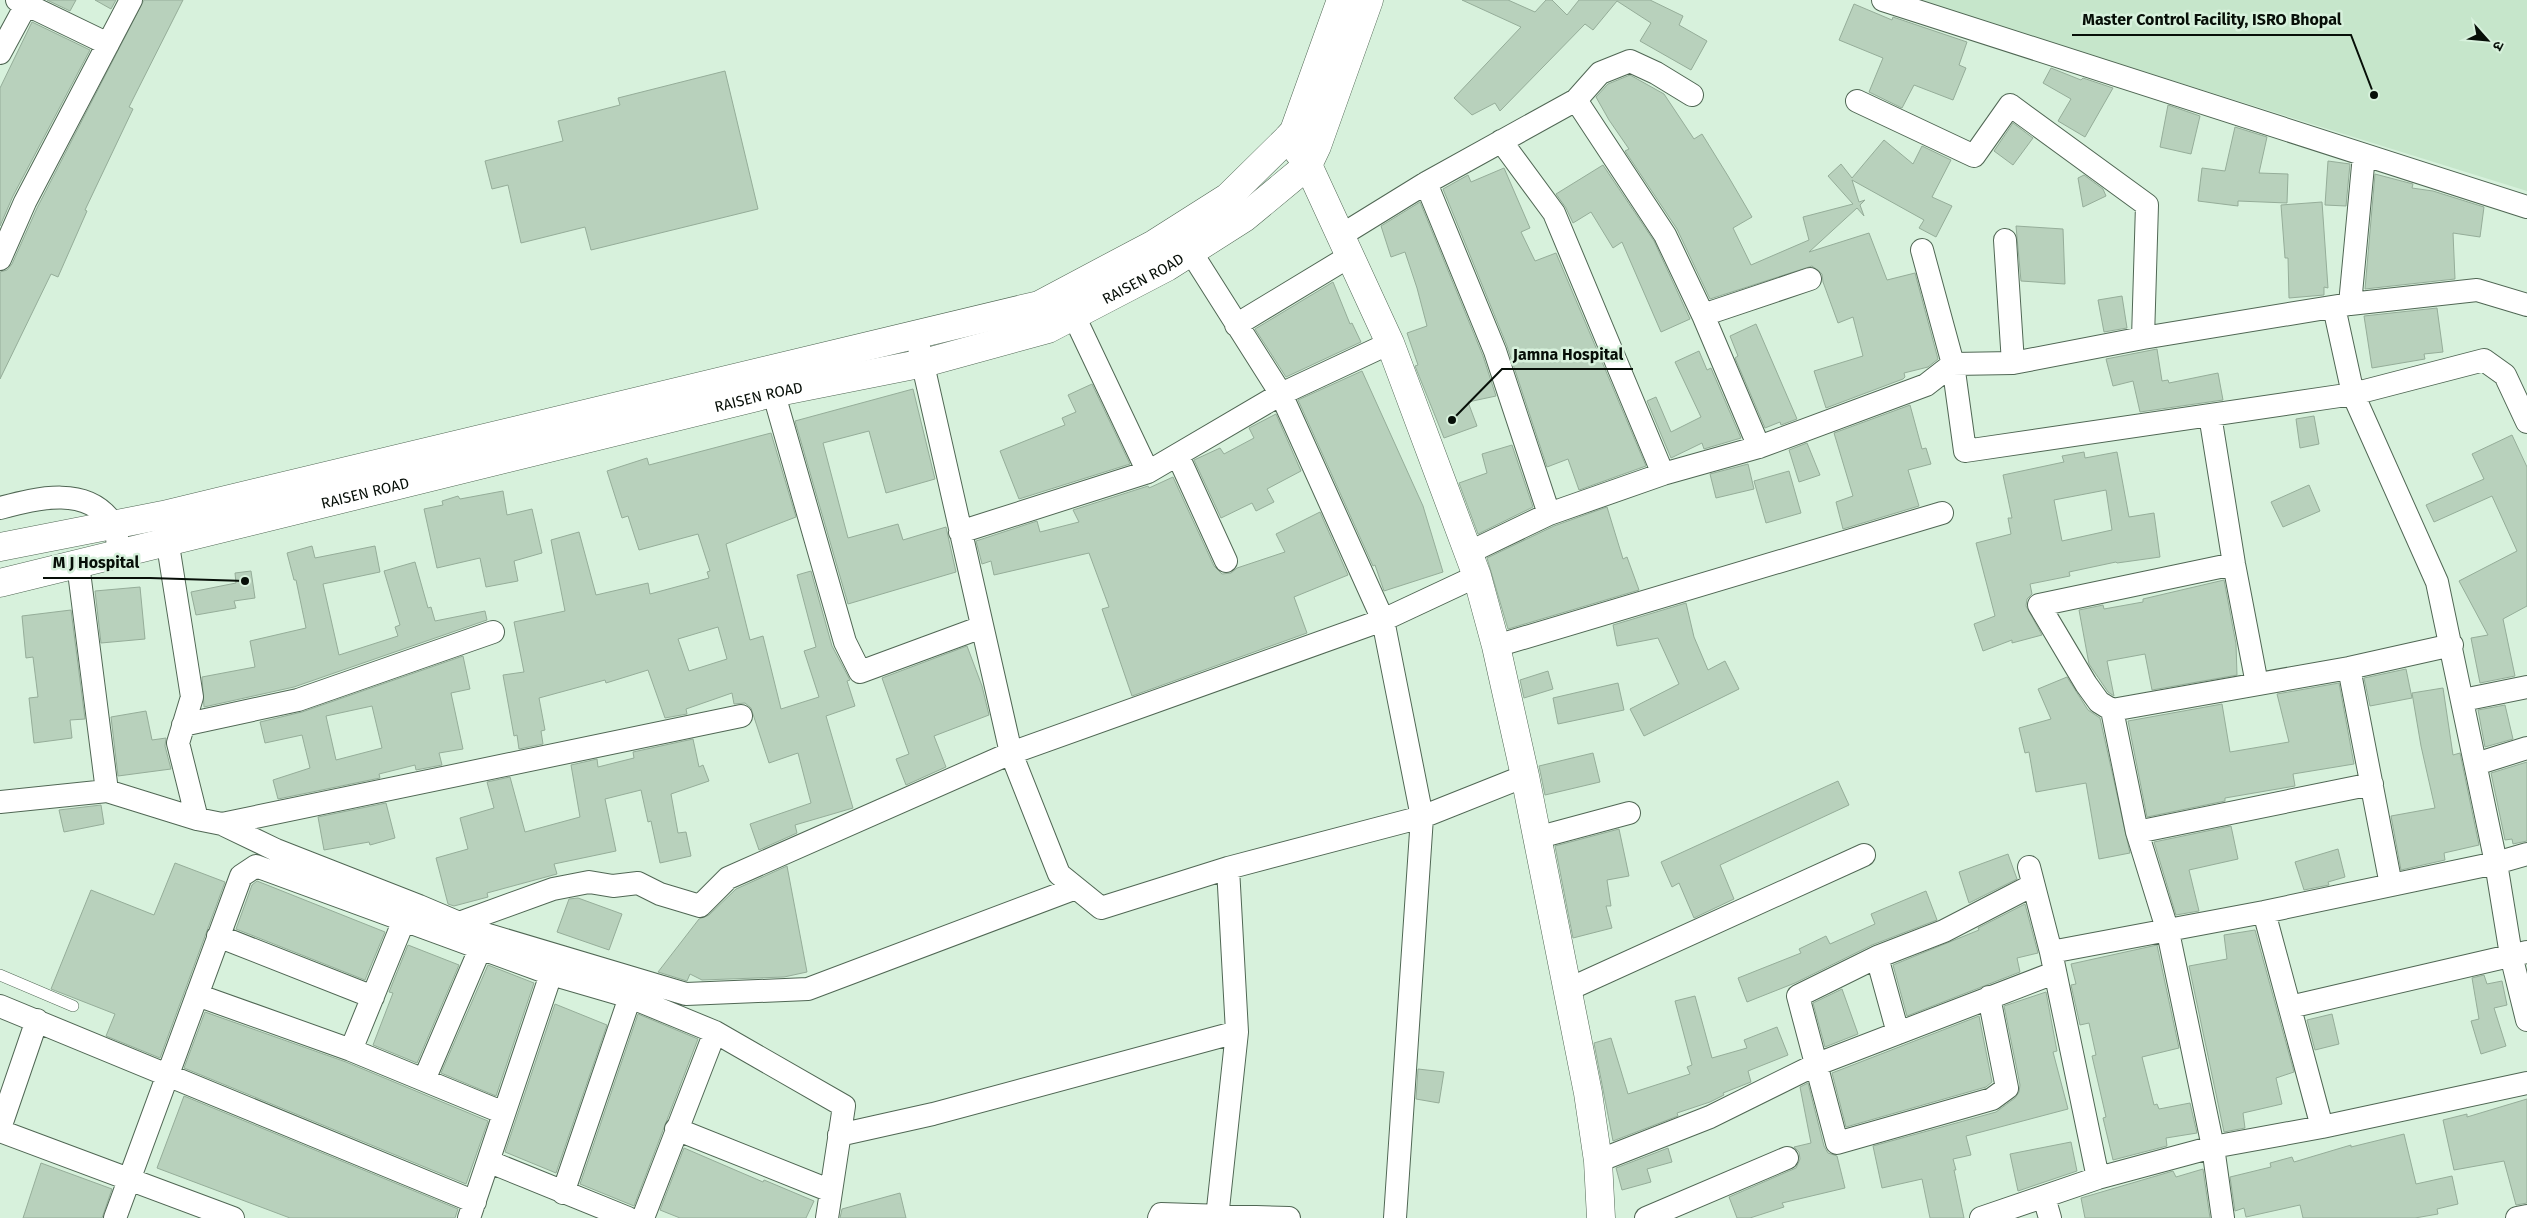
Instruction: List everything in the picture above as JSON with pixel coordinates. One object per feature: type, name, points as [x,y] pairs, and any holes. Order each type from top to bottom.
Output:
[{"type":"main road","name":"RAISEN ROAD","points":[[0,583],[168,542],[770,381],[916,334],[1039,304],[1154,244],[1228,197],[1288,138],[1294,131],[1342,0]]},
{"type":"main road","name":"RAISEN ROAD","points":[[0,547],[163,515],[770,381],[924,363],[1048,329],[1167,267],[1191,252],[1244,218],[1308,165],[1320,137],[1369,0]]},
{"type":"main road","points":[[1288,138],[1308,165],[1390,343],[1473,565],[1496,646],[1525,776],[1588,1093],[1598,1161],[1601,1218]]},
{"type":"street","points":[[0,259],[25,202],[131,0]]},
{"type":"street","points":[[1883,0],[2527,208]]},
{"type":"street","points":[[0,53],[22,2],[108,44]]},
{"type":"street","points":[[1236,324],[1345,246],[1426,184],[1576,100],[1600,74],[1630,61],[1656,72],[1692,95]]},
{"type":"street","points":[[1576,100],[1665,234],[1703,315],[1759,447]]},
{"type":"street","points":[[1857,101],[1974,156],[2010,105],[2147,205],[2143,338]]},
{"type":"street","points":[[1501,141],[1554,213],[1663,474]]},
{"type":"street","points":[[2364,155],[2342,306],[2352,394],[2437,582],[2452,645],[2496,863],[2519,954],[2527,1020]]},
{"type":"street","points":[[1426,184],[1495,351],[1549,514]]},
{"type":"street","points":[[2005,240],[2012,363]]},
{"type":"street","points":[[1922,250],[1953,364],[1964,451],[2352,394],[2484,360],[2504,375],[2527,422]]},
{"type":"street","points":[[1191,252],[1281,394],[1383,620],[1422,817],[1396,1218]]},
{"type":"street","points":[[1703,315],[1810,279]]},
{"type":"street","points":[[459,923],[553,889],[589,882],[613,886],[638,883],[660,894],[700,906],[728,878],[1011,753],[1383,620],[1473,565],[1549,514],[1663,474],[1759,447],[1926,386],[1953,364],[2012,363],[2143,338],[2342,306],[2477,290],[2527,305]]},
{"type":"street","points":[[1074,316],[1148,472]]},
{"type":"street","points":[[916,334],[1011,753],[1059,874],[1101,908],[1228,868],[1422,817],[1525,776]]},
{"type":"street","points":[[960,532],[1148,472],[1281,394],[1390,343]]},
{"type":"street","points":[[770,381],[845,642],[860,672],[982,628]]},
{"type":"street","points":[[2210,414],[2234,564],[2257,684]]},
{"type":"street","points":[[1178,456],[1226,561]]},
{"type":"street","points":[[0,508],[28,500],[71,496],[98,508],[114,525],[119,554]]},
{"type":"street","points":[[1496,646],[1942,513]]},
{"type":"street","points":[[163,515],[192,697],[178,743],[197,820]]},
{"type":"street","points":[[78,564],[107,790]]},
{"type":"street","points":[[2234,564],[2039,606],[2086,684],[2099,702],[2112,710],[2349,668],[2452,645]]},
{"type":"street","points":[[183,725],[298,700],[493,632]]},
{"type":"street","points":[[2349,668],[2391,885]]},
{"type":"street","points":[[2463,700],[2527,687]]},
{"type":"street","points":[[2112,710],[2137,832],[2168,932],[2213,1147],[2223,1218]]},
{"type":"street","points":[[222,824],[741,716]]},
{"type":"street","points":[[2476,764],[2527,748]]},
{"type":"street","points":[[2137,832],[2372,784]]},
{"type":"street","points":[[0,802],[107,790],[197,820],[222,824],[276,850],[485,934],[686,994],[808,989],[1076,888]]},
{"type":"street","points":[[1536,838],[1629,814]]},
{"type":"street","points":[[1598,1161],[1710,1117],[1815,1066],[1989,997],[2052,962],[2168,932],[2496,863],[2527,854]]},
{"type":"street","points":[[1567,990],[1864,855]]},
{"type":"street","points":[[115,1218],[169,1076],[241,876],[256,866],[551,974],[630,996],[714,1032],[844,1106],[827,1218]]},
{"type":"street","points":[[1217,1217],[1237,1032],[1228,868]]},
{"type":"street","points":[[1989,997],[2007,1088],[1992,1099],[1836,1143],[1798,996],[1877,957],[1944,931],[2031,876],[2052,962],[2098,1178]]},
{"type":"street","points":[[2264,912],[2322,1127]]},
{"type":"street","points":[[351,1050],[404,920]]},
{"type":"street","points":[[218,936],[373,997]]},
{"type":"street","points":[[424,1080],[480,949]]},
{"type":"street","points":[[2290,1007],[2519,954]]},
{"type":"street","points":[[1877,957],[1898,1033]]},
{"type":"street","points":[[0,1006],[38,1020],[169,1076],[472,1210],[490,1162],[504,1113],[551,974]]},
{"type":"street","points":[[197,995],[351,1050],[504,1113]]},
{"type":"street","points":[[563,1193],[630,996]]},
{"type":"street","points":[[38,1020],[0,1130],[233,1218]]},
{"type":"street","points":[[644,1218],[714,1032]]},
{"type":"street","points":[[839,1135],[933,1114],[1237,1032]]},
{"type":"street","points":[[1981,1218],[2047,1208],[2098,1178],[2213,1147],[2322,1127],[2527,1082]]},
{"type":"street","points":[[676,1129],[831,1191]]},
{"type":"street","points":[[1646,1218],[1787,1158]]},
{"type":"street","points":[[490,1162],[628,1218]]},
{"type":"street","points":[[1159,1218],[1161,1214],[1289,1218]]},
{"type":"street","points":[[2517,1218],[2527,1216]]},
{"type":"lane","points":[[0,975],[73,1006]]},
{"type":"shaded area","points":[[1914,0],[2527,0],[2527,191]]},
{"type":"building","points":[[47,0],[76,0],[70,11]]},
{"type":"building","points":[[95,0],[116,0],[111,9]]},
{"type":"building","points":[[144,0],[183,0],[129,107],[133,109],[85,210],[87,211],[58,277],[51,274],[0,379],[0,272],[7,270],[12,264],[37,208]]},
{"type":"building","points":[[1462,0],[1508,0],[1535,12],[1546,0],[1552,0],[1567,15],[1579,0],[1650,0],[1683,16],[1679,25],[1707,41],[1691,70],[1640,41],[1651,23],[1617,1],[1593,30],[1585,24],[1500,111],[1495,103],[1472,115],[1454,98],[1521,27]]},
{"type":"building","points":[[1854,4],[1892,20],[1893,17],[1967,42],[1959,65],[1966,68],[1953,100],[1914,85],[1902,108],[1869,92],[1883,58],[1839,40]]},
{"type":"building","points":[[32,22],[90,50],[13,196],[0,226],[0,88]]},
{"type":"building","points":[[2051,68],[2081,80],[2083,78],[2113,88],[2085,137],[2058,121],[2071,99],[2043,83]]},
{"type":"building","points":[[725,71],[758,209],[591,250],[585,227],[521,243],[508,185],[492,189],[485,161],[563,141],[558,121],[620,105],[618,98]]},
{"type":"building","points":[[1630,75],[1664,94],[1694,139],[1702,134],[1752,217],[1733,228],[1751,265],[1809,240],[1803,217],[1853,204],[1828,176],[1841,164],[1852,178],[1884,140],[1913,164],[1922,146],[1951,160],[1932,197],[1952,206],[1936,237],[1919,228],[1924,220],[1852,180],[1859,202],[1865,200],[1860,205],[1864,216],[1857,208],[1809,252],[1869,233],[1887,280],[1915,273],[1938,359],[1928,367],[1904,373],[1905,377],[1903,379],[1826,408],[1814,371],[1863,356],[1853,317],[1838,323],[1823,282],[1822,274],[1812,266],[1710,299],[1677,229],[1625,151],[1629,149],[1596,97],[1608,84]]},
{"type":"building","points":[[2168,105],[2200,116],[2191,154],[2160,147]]},
{"type":"building","points":[[2013,123],[2033,138],[2013,165],[1994,151]]},
{"type":"building","points":[[2235,127],[2267,137],[2259,173],[2288,174],[2287,203],[2238,201],[2238,206],[2198,201],[2202,168],[2225,171]]},
{"type":"building","points":[[2328,161],[2350,164],[2346,206],[2325,205]]},
{"type":"building","points":[[1603,165],[1654,241],[1690,319],[1661,332],[1622,242],[1613,248],[1591,212],[1573,223],[1566,208],[1556,194]]},
{"type":"building","points":[[1504,168],[1530,228],[1521,232],[1535,261],[1556,253],[1646,466],[1579,490],[1568,459],[1547,467],[1507,346],[1443,189],[1468,175],[1471,182]]},
{"type":"building","points":[[2375,174],[2413,184],[2412,188],[2433,191],[2484,207],[2480,237],[2453,233],[2455,279],[2365,289]]},
{"type":"building","points":[[2084,175],[2103,189],[2106,196],[2083,207],[2078,178]]},
{"type":"building","points":[[1420,202],[1483,356],[1496,396],[1468,402],[1477,426],[1444,438],[1415,366],[1418,365],[1407,333],[1427,326],[1417,288],[1405,252],[1391,257],[1381,226]]},
{"type":"building","points":[[2322,202],[2328,288],[2324,287],[2324,295],[2289,298],[2288,258],[2285,258],[2281,205]]},
{"type":"building","points":[[2016,226],[2063,229],[2065,284],[2021,281]]},
{"type":"building","points":[[1333,282],[1350,324],[1352,323],[1361,342],[1286,377],[1255,329]]},
{"type":"building","points":[[2122,296],[2127,328],[2104,332],[2098,300]]},
{"type":"building","points":[[2437,308],[2443,352],[2424,354],[2425,359],[2372,368],[2364,316]]},
{"type":"building","points":[[1756,324],[1797,419],[1781,425],[1780,422],[1765,428],[1735,358],[1738,356],[1730,336]]},
{"type":"building","points":[[2157,349],[2162,381],[2168,380],[2169,383],[2218,373],[2223,400],[2140,412],[2133,381],[2113,386],[2106,359]]},
{"type":"building","points":[[1699,351],[1707,370],[1711,368],[1741,438],[1704,449],[1702,443],[1671,458],[1647,401],[1656,397],[1671,432],[1701,417],[1675,362]]},
{"type":"building","points":[[1362,371],[1423,506],[1443,572],[1384,591],[1375,565],[1373,566],[1298,400]]},
{"type":"building","points":[[1092,384],[1130,464],[1019,499],[1000,451],[1065,425],[1062,418],[1076,412],[1068,395]]},
{"type":"building","points":[[913,389],[935,479],[886,493],[869,431],[823,443],[848,538],[898,524],[903,540],[946,527],[956,572],[848,604],[795,421]]},
{"type":"building","points":[[1910,405],[1922,449],[1926,448],[1931,464],[1908,470],[1919,506],[1843,529],[1836,502],[1853,496],[1834,433]]},
{"type":"building","points":[[1276,414],[1301,471],[1267,489],[1274,502],[1256,511],[1252,503],[1221,518],[1194,460],[1220,448],[1224,454],[1254,438],[1249,428]]},
{"type":"building","points":[[2314,416],[2319,444],[2300,448],[2296,419]]},
{"type":"building","points":[[771,433],[796,517],[726,544],[750,640],[763,636],[781,709],[819,697],[804,651],[816,647],[797,575],[811,571],[832,646],[850,680],[847,681],[855,706],[826,716],[853,808],[795,825],[797,833],[759,850],[750,824],[811,803],[798,753],[769,763],[751,708],[745,703],[734,704],[732,693],[686,709],[687,714],[665,718],[648,670],[606,683],[605,680],[539,698],[545,730],[541,731],[543,744],[519,749],[517,735],[514,736],[503,675],[524,672],[514,622],[565,611],[551,540],[579,532],[596,595],[648,583],[650,594],[709,578],[707,572],[710,571],[698,534],[639,550],[628,516],[622,518],[607,471],[647,458],[649,465]],"holes":[[[718,627],[727,659],[689,671],[678,639]]]},
{"type":"building","points":[[2512,435],[2527,467],[2527,606],[2503,619],[2515,676],[2480,683],[2471,638],[2488,635],[2459,581],[2517,551],[2492,496],[2434,522],[2426,505],[2484,479],[2472,454]]},
{"type":"building","points":[[1807,443],[1820,475],[1799,482],[1789,450]]},
{"type":"building","points":[[1512,445],[1533,507],[1478,534],[1459,483],[1487,473],[1482,454]]},
{"type":"building","points":[[2084,452],[2085,458],[2117,452],[2129,517],[2154,513],[2160,557],[2116,562],[2069,572],[2070,576],[2030,584],[2032,594],[2027,599],[2026,606],[2042,635],[2012,643],[2012,640],[1983,651],[1974,624],[1995,616],[1976,543],[2011,534],[2008,518],[2012,518],[2003,475],[2064,462],[2062,456]],"holes":[[[2106,490],[2112,530],[2062,541],[2054,500]]]},
{"type":"building","points":[[1748,464],[1754,489],[1716,498],[1710,474]]},
{"type":"building","points":[[1789,471],[1801,513],[1766,523],[1754,481]]},
{"type":"building","points":[[1173,477],[1214,566],[1222,574],[1231,573],[1237,568],[1285,552],[1276,534],[1320,512],[1348,575],[1294,597],[1307,633],[1132,696],[1102,609],[1109,607],[1089,553],[994,575],[991,561],[982,564],[976,541],[1037,521],[1040,532],[1079,522],[1073,510],[1148,486],[1149,488]]},
{"type":"building","points":[[2309,485],[2320,511],[2283,527],[2271,502]]},
{"type":"building","points":[[503,491],[507,515],[532,509],[542,553],[514,561],[518,581],[486,587],[480,558],[437,568],[424,509],[443,505],[442,501],[458,496],[460,499]]},
{"type":"building","points":[[1607,507],[1623,559],[1627,557],[1639,590],[1508,629],[1487,558],[1554,526]]},
{"type":"building","points":[[312,546],[315,558],[375,546],[380,572],[323,584],[339,655],[398,636],[395,627],[400,625],[384,571],[415,562],[428,608],[431,607],[435,621],[485,611],[487,620],[294,687],[204,707],[202,677],[255,667],[250,641],[306,628],[296,580],[294,580],[287,553]]},
{"type":"building","points":[[251,571],[255,598],[234,601],[236,608],[196,615],[191,592],[236,583],[235,573]]},
{"type":"building","points":[[2224,580],[2236,644],[2237,675],[2152,690],[2145,654],[2107,661],[2114,696],[2108,692],[2089,664],[2079,610],[2103,605],[2104,609],[2143,602],[2143,599]]},
{"type":"building","points":[[140,587],[145,639],[101,643],[95,591]]},
{"type":"building","points":[[1686,603],[1694,637],[1708,670],[1725,661],[1739,689],[1644,736],[1630,709],[1679,684],[1658,638],[1617,646],[1613,625]]},
{"type":"building","points":[[71,610],[85,719],[70,720],[72,738],[34,743],[29,698],[38,697],[33,657],[26,658],[22,616]]},
{"type":"building","points":[[967,646],[982,686],[989,715],[934,736],[946,767],[906,785],[896,759],[909,754],[882,678]]},
{"type":"building","points":[[463,656],[470,689],[451,693],[463,749],[439,753],[442,765],[416,770],[415,765],[379,774],[380,778],[278,799],[273,780],[310,768],[302,735],[265,743],[260,722],[302,712]],"holes":[[[372,706],[382,748],[336,760],[326,716]]]},
{"type":"building","points":[[2406,669],[2412,698],[2370,706],[2364,678]]},
{"type":"building","points":[[1548,671],[1553,689],[1524,698],[1520,680]]},
{"type":"building","points":[[2067,677],[2088,710],[2100,718],[2130,853],[2099,859],[2086,783],[2036,792],[2029,752],[2025,753],[2019,728],[2051,719],[2038,689]]},
{"type":"building","points":[[1618,683],[1624,710],[1558,724],[1553,698]]},
{"type":"building","points":[[2339,683],[2354,764],[2293,774],[2295,786],[2225,798],[2225,801],[2147,817],[2128,721],[2222,704],[2230,752],[2289,742],[2277,694]]},
{"type":"building","points":[[2443,688],[2453,755],[2460,753],[2479,845],[2444,853],[2445,860],[2401,870],[2391,816],[2435,808],[2421,746],[2412,693]]},
{"type":"building","points":[[2505,705],[2513,739],[2485,747],[2478,710]]},
{"type":"building","points":[[146,711],[152,740],[166,738],[165,746],[171,769],[118,776],[111,717]]},
{"type":"building","points":[[693,739],[699,767],[703,765],[709,781],[671,794],[678,833],[686,832],[691,856],[660,863],[651,821],[648,822],[641,790],[605,799],[616,851],[554,864],[557,874],[487,893],[488,897],[454,906],[448,904],[436,858],[468,849],[460,818],[494,808],[487,782],[510,777],[525,832],[580,817],[571,765],[597,759],[598,767],[634,758],[633,752]]},
{"type":"building","points":[[1593,753],[1600,782],[1545,795],[1539,766]]},
{"type":"building","points":[[2527,762],[2527,841],[2513,844],[2512,839],[2505,840],[2491,773]]},
{"type":"building","points":[[1838,781],[1849,805],[1720,865],[1734,899],[1694,918],[1679,883],[1672,887],[1661,862]]},
{"type":"building","points":[[386,803],[395,838],[370,845],[369,842],[324,850],[318,817]]},
{"type":"building","points":[[101,805],[104,824],[64,832],[59,810]]},
{"type":"building","points":[[2231,826],[2238,859],[2189,870],[2199,911],[2176,915],[2154,842]]},
{"type":"building","points":[[1619,829],[1629,876],[1607,880],[1611,906],[1606,906],[1612,928],[1573,938],[1555,846]]},
{"type":"building","points":[[2338,849],[2345,877],[2328,882],[2329,885],[2304,890],[2295,862]]},
{"type":"building","points":[[2008,854],[2017,879],[1969,903],[1959,872]]},
{"type":"building","points":[[175,863],[225,882],[160,1058],[106,1036],[115,1014],[51,989],[91,890],[154,915]]},
{"type":"building","points":[[787,866],[807,972],[784,977],[702,980],[690,974],[687,981],[658,972],[699,919],[709,915],[736,889]]},
{"type":"building","points":[[257,881],[385,932],[365,980],[236,929],[252,885]]},
{"type":"building","points":[[1926,891],[1937,920],[1872,945],[1795,983],[1747,1002],[1738,978],[1801,953],[1799,949],[1826,936],[1830,944],[1875,924],[1871,914]]},
{"type":"building","points":[[578,898],[622,914],[609,950],[557,932],[569,899]]},
{"type":"building","points":[[2025,904],[2038,953],[2017,958],[2020,972],[1907,1016],[1893,965],[1979,930],[1978,928]]},
{"type":"building","points":[[2255,930],[2294,1072],[2276,1078],[2282,1104],[2243,1113],[2245,1128],[2224,1132],[2189,966],[2227,959],[2224,935]]},
{"type":"building","points":[[408,945],[459,965],[417,1063],[373,1045],[393,993],[389,992]]},
{"type":"building","points":[[2157,945],[2179,1048],[2142,1057],[2154,1105],[2157,1104],[2159,1109],[2190,1103],[2197,1133],[2166,1138],[2167,1146],[2113,1160],[2103,1118],[2106,1117],[2092,1056],[2096,1055],[2089,1023],[2080,1025],[2071,985],[2076,984],[2071,964]]},
{"type":"building","points":[[488,965],[534,983],[496,1096],[441,1073]]},
{"type":"building","points":[[2484,975],[2487,984],[2502,981],[2507,1005],[2494,1008],[2506,1046],[2481,1054],[2471,1021],[2479,1019],[2472,978]]},
{"type":"building","points":[[1842,989],[1858,1034],[1825,1047],[1813,1003]]},
{"type":"building","points":[[2046,992],[2057,1051],[2053,1052],[2068,1109],[1966,1136],[1971,1155],[1953,1159],[1964,1218],[1930,1218],[1922,1179],[1882,1188],[1873,1146],[1996,1112],[2015,1098],[2019,1092],[2020,1085],[2004,1006]]},
{"type":"building","points":[[1695,996],[1712,1058],[1747,1048],[1744,1040],[1777,1027],[1788,1055],[1748,1071],[1751,1082],[1723,1093],[1724,1095],[1710,1102],[1677,1113],[1678,1116],[1613,1141],[1594,1043],[1611,1038],[1628,1094],[1690,1074],[1687,1067],[1692,1065],[1675,1001]]},
{"type":"building","points":[[555,1004],[607,1025],[556,1173],[505,1152]]},
{"type":"building","points":[[205,1012],[346,1062],[488,1121],[466,1184],[184,1068]]},
{"type":"building","points":[[638,1014],[698,1039],[634,1206],[580,1184]]},
{"type":"building","points":[[2332,1014],[2339,1044],[2315,1050],[2307,1020]]},
{"type":"building","points":[[1979,1016],[1992,1082],[1986,1087],[1846,1127],[1832,1073]]},
{"type":"building","points":[[1418,1069],[1444,1072],[1439,1103],[1416,1099]]},
{"type":"building","points":[[1808,1083],[1824,1146],[1828,1153],[1837,1156],[1845,1188],[1782,1203],[1784,1207],[1750,1218],[1737,1218],[1729,1197],[1796,1168],[1800,1159],[1799,1152],[1794,1147],[1811,1143],[1800,1087]]},
{"type":"building","points":[[184,1096],[458,1209],[455,1218],[290,1218],[157,1168]]},
{"type":"building","points":[[2527,1099],[2527,1203],[2516,1205],[2504,1161],[2454,1170],[2443,1120],[2467,1114],[2467,1117]]},
{"type":"building","points":[[2404,1134],[2416,1184],[2452,1176],[2458,1204],[2437,1209],[2438,1214],[2415,1218],[2303,1218],[2300,1205],[2246,1217],[2244,1208],[2235,1211],[2230,1177],[2271,1167],[2270,1163],[2292,1157],[2294,1162],[2351,1145],[2351,1147]]},
{"type":"building","points":[[2071,1142],[2077,1171],[2018,1191],[2010,1154]]},
{"type":"building","points":[[684,1148],[763,1182],[764,1180],[814,1201],[806,1218],[680,1218],[660,1210]]},
{"type":"building","points":[[1668,1148],[1672,1162],[1647,1169],[1651,1182],[1622,1190],[1616,1168]]},
{"type":"building","points":[[41,1163],[112,1189],[102,1218],[23,1218]]},
{"type":"building","points":[[2203,1169],[2210,1218],[2085,1218],[2081,1198],[2173,1171],[2176,1177]]},
{"type":"building","points":[[900,1193],[906,1218],[840,1218],[842,1209]]},
{"type":"place","name":"Master Control Facility, ISRO Bhopal","points":[[2374,95]]},
{"type":"place","name":"Jamna Hospital","points":[[1452,420]]},
{"type":"place","name":"M J Hospital","points":[[245,581]]}]
